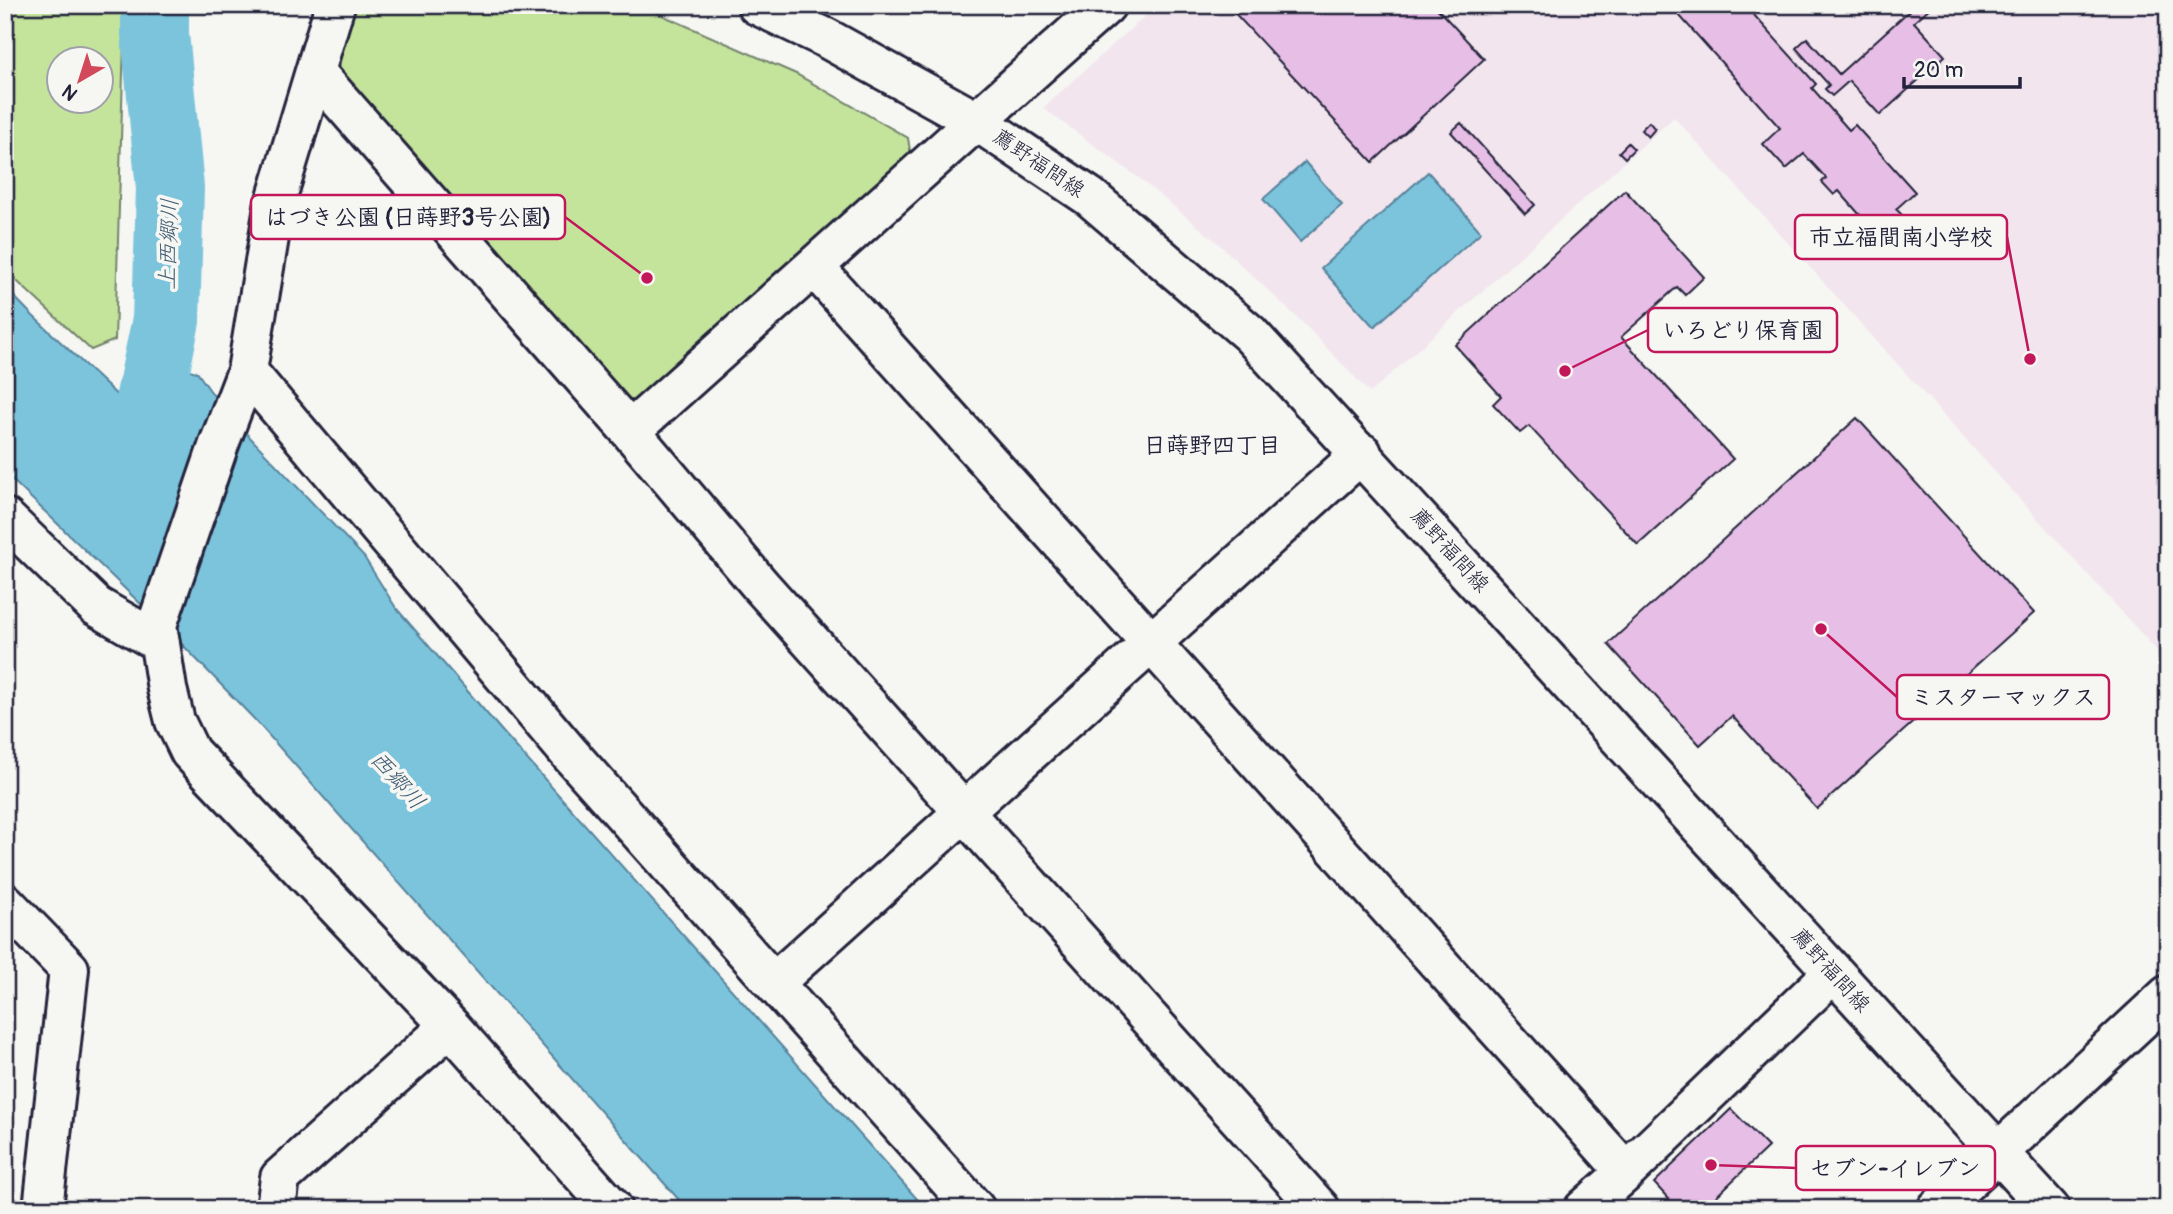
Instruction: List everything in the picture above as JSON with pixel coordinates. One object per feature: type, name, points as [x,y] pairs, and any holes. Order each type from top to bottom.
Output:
[{"type":"street","points":[[335,5],[274,208],[247,371],[219,444],[159,634],[175,721],[190,752],[450,1026],[613,1209]]},
{"type":"street","name":"薦野福間線","points":[[757,5],[826,38],[978,122],[1090,197],[1250,334],[1362,453],[1833,974],[2050,1209]]},
{"type":"street","points":[[630,431],[1106,5]]},
{"type":"street","points":[[316,73],[630,431],[761,586],[1320,1209]]},
{"type":"street","points":[[814,267],[1626,1172]]},
{"type":"street","points":[[247,371],[570,754],[975,1209]]},
{"type":"street","points":[[775,982],[1362,453]]},
{"type":"street","points":[[5,518],[96,606],[159,634]]},
{"type":"street","points":[[5,903],[69,969],[43,1209]]},
{"type":"street","points":[[1584,1209],[1833,974]]},
{"type":"street","points":[[1937,1209],[2168,995]]},
{"type":"street","points":[[276,1209],[280,1178],[450,1026]]},
{"type":"shaded area","points":[[1157,5],[2168,6],[2168,663],[1674,117],[1370,393],[1304,324],[1217,242],[1139,178],[1043,108]]},
{"type":"green space","points":[[5,5],[125,5],[115,340],[91,350],[5,270]]},
{"type":"green space","points":[[352,5],[639,5],[796,74],[908,138],[911,157],[641,400],[623,402],[340,71],[339,48]]},
{"type":"water","points":[[1305,162],[1342,205],[1300,242],[1263,199]]},
{"type":"water","points":[[1428,172],[1481,232],[1374,327],[1321,268]]},
{"type":"water","name":"西郷川","points":[[5,287],[121,399],[186,369],[197,372],[223,409],[364,557],[396,608],[501,730],[926,1209],[687,1209],[257,722],[177,639],[5,473]]},
{"type":"building","points":[[1233,5],[1434,5],[1484,59],[1373,162],[1230,8]]},
{"type":"building","points":[[1670,5],[1763,5],[1753,14],[1816,84],[1812,88],[1849,130],[1855,125],[1915,192],[1896,209],[1905,218],[1881,239],[1839,191],[1834,195],[1822,182],[1826,178],[1804,154],[1786,169],[1763,144],[1780,128]]},
{"type":"building","points":[[1905,5],[1933,5],[1914,22],[1945,56],[1880,115],[1849,81],[1832,96],[1825,89],[1829,85],[1796,48],[1807,38],[1839,74],[1910,10]]},
{"type":"building","points":[[1956,5],[1971,5],[1963,13]]},
{"type":"building","points":[[1649,122],[1655,129],[1648,137],[1641,130]]},
{"type":"building","points":[[1461,123],[1535,205],[1525,214],[1451,132]]},
{"type":"building","points":[[1628,143],[1634,149],[1625,158],[1619,152]]},
{"type":"building","points":[[1625,190],[1704,277],[1685,295],[1677,287],[1621,337],[1733,459],[1638,545],[1529,426],[1520,433],[1493,404],[1501,396],[1455,345]]},
{"type":"building","points":[[1857,418],[2034,613],[1817,809],[1732,716],[1700,745],[1608,644]]},
{"type":"building","points":[[1731,1109],[1768,1147],[1703,1209],[1678,1209],[1654,1183]]},
{"type":"waterway","name":"上西郷川","points":[[133,478],[166,320],[170,188],[155,34],[155,5]]},
{"type":"place","name":"はづき公園 (日蒔野3号公園)","points":[[647,278]]},
{"type":"place","name":"市立福間南小学校","points":[[2030,359]]},
{"type":"place","name":"いろどり保育園","points":[[1565,371]]},
{"type":"place","name":"ミスターマックス","points":[[1821,629]]},
{"type":"place","name":"セブン-イレブン","points":[[1711,1165]]},
{"type":"district","name":"日蒔野四丁目","points":[[1212,445]]}]
